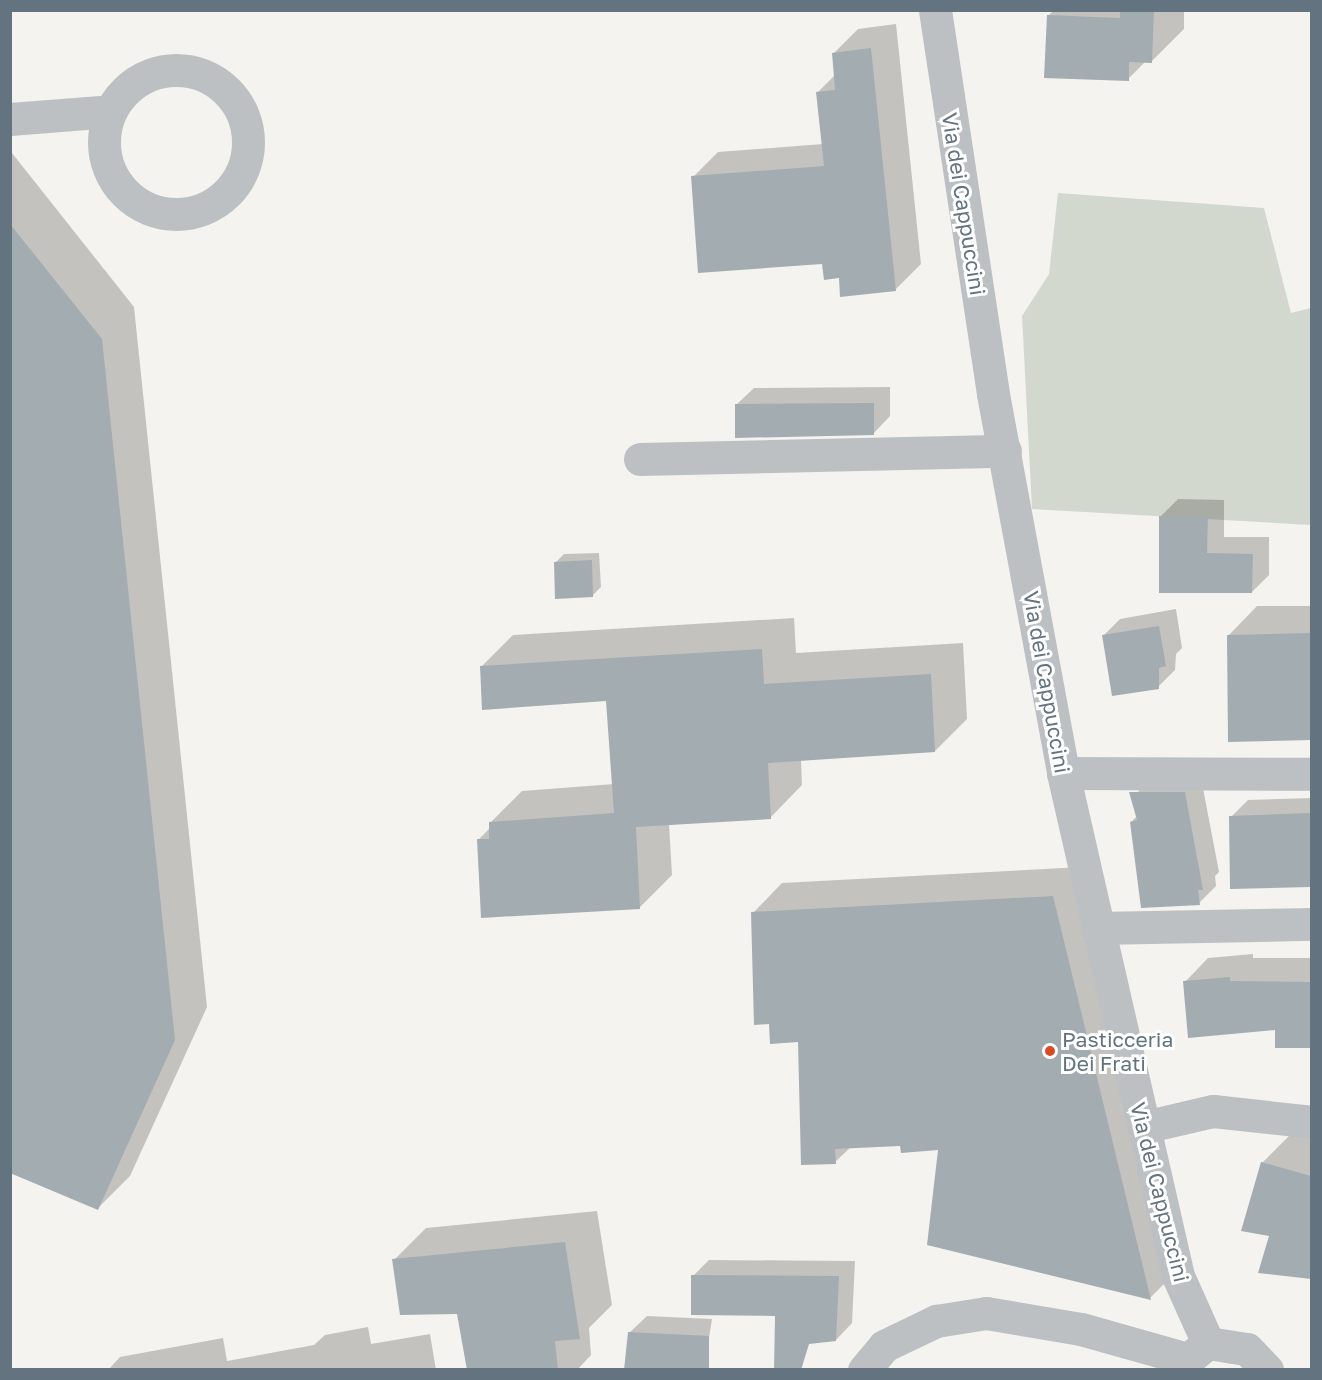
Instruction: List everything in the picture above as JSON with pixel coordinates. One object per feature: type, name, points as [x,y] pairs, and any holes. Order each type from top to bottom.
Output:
[{"type":"street","name":"Via dei Cappuccini","points":[[935,10],[993,394],[1063,773],[1195,1357]]},
{"type":"street","points":[[186,70],[208,77],[227,90],[241,108],[248,130],[248,152],[242,174],[228,193],[210,206],[188,214],[166,214],[144,208],[126,194],[112,177],[105,155],[104,132],[111,111],[124,92],[142,78],[164,71],[186,70]]},
{"type":"street","points":[[10,119],[111,111]]},
{"type":"street","points":[[640,459],[1005,452]]},
{"type":"street","points":[[1063,773],[1311,774]]},
{"type":"street","points":[[1097,928],[1311,924]]},
{"type":"street","points":[[1144,1127],[1213,1111],[1311,1122]]},
{"type":"street","points":[[864,1370],[884,1346],[936,1321],[986,1313],[1081,1329],[1195,1357],[1247,1349],[1267,1370]]},
{"type":"shaded area","points":[[1058,193],[1264,208],[1291,313],[1311,308],[1311,525],[1032,509],[1022,316],[1049,274]]},
{"type":"building","points":[[1120,10],[1154,10],[1152,63],[1129,62],[1129,81],[1044,78],[1047,15],[1120,18]]},
{"type":"building","points":[[871,48],[896,291],[840,297],[839,278],[824,280],[822,264],[698,273],[691,176],[824,166],[816,92],[835,90],[832,53]]},
{"type":"building","points":[[10,224],[102,339],[175,1040],[98,1210],[10,1173]]},
{"type":"building","points":[[874,403],[874,435],[735,438],[735,404]]},
{"type":"building","points":[[1159,516],[1208,516],[1207,553],[1253,554],[1252,593],[1159,593]]},
{"type":"building","points":[[592,560],[593,597],[555,599],[554,562]]},
{"type":"building","points":[[1159,626],[1166,666],[1159,668],[1159,689],[1112,696],[1102,635]]},
{"type":"building","points":[[1311,633],[1311,740],[1228,742],[1227,635]]},
{"type":"building","points":[[762,649],[764,684],[931,674],[935,752],[768,763],[771,819],[636,827],[640,909],[481,918],[477,839],[489,839],[489,822],[614,813],[606,701],[482,710],[480,666]]},
{"type":"building","points":[[1129,792],[1185,792],[1203,890],[1198,890],[1200,905],[1141,908],[1130,822],[1137,820]]},
{"type":"building","points":[[1311,813],[1311,887],[1230,889],[1229,816]]},
{"type":"building","points":[[1053,896],[1151,1300],[927,1245],[938,1150],[901,1153],[900,1146],[835,1149],[836,1164],[801,1165],[798,1042],[770,1044],[769,1024],[754,1025],[751,912]]},
{"type":"building","points":[[1230,977],[1230,981],[1311,982],[1311,1048],[1275,1048],[1275,1030],[1188,1038],[1183,981]]},
{"type":"building","points":[[1261,1162],[1311,1176],[1311,1279],[1258,1273],[1269,1236],[1241,1231]]},
{"type":"building","points":[[565,1242],[580,1339],[555,1341],[558,1370],[467,1370],[457,1314],[400,1315],[392,1259]]},
{"type":"building","points":[[691,1275],[839,1276],[836,1341],[809,1344],[801,1370],[774,1370],[775,1316],[691,1315]]},
{"type":"building","points":[[628,1332],[709,1336],[709,1370],[624,1370]]},
{"type":"place","name":"Pasticceria Dei Frati","points":[[1050,1051]]}]
